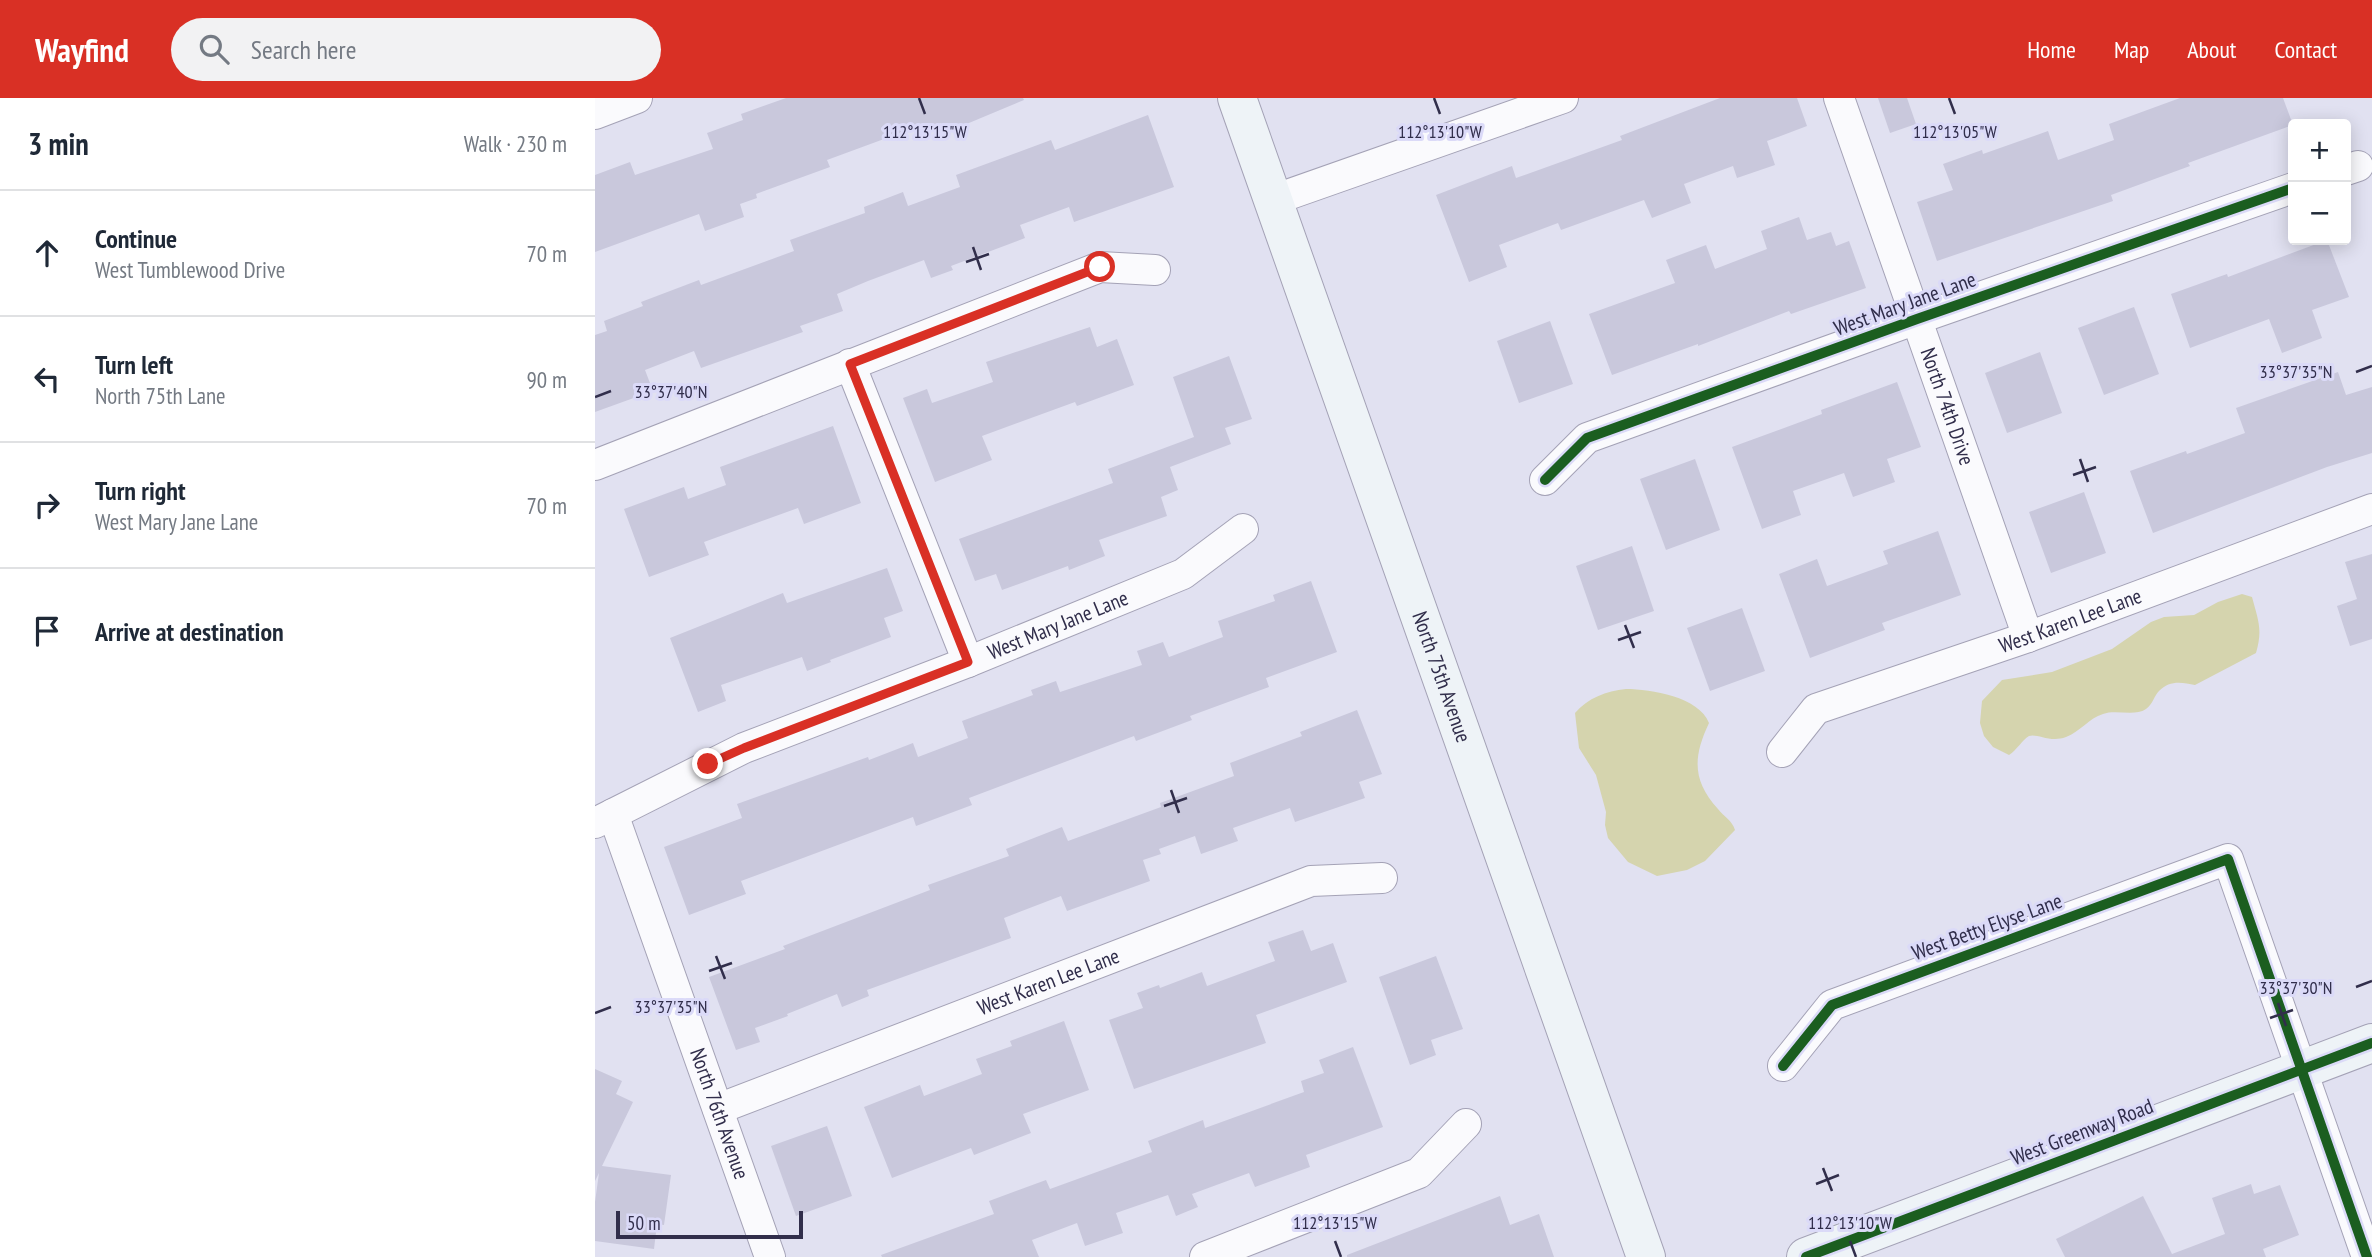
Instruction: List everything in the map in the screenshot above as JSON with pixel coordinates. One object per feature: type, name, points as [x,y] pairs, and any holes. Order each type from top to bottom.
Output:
[{"type":"main road","name":"North 75th Avenue","points":[[1237,98],[1646,1257]]},
{"type":"main road","name":"West Greenway Road","points":[[1806,1257],[2372,1043]]},
{"type":"street","points":[[595,114],[637,98]]},
{"type":"street","points":[[1273,200],[1563,98]]},
{"type":"street","name":"North 74th Drive","points":[[1839,98],[2028,637]]},
{"type":"street","name":"West Mary Jane Lane","points":[[1545,480],[1587,438],[2288,190]]},
{"type":"street","points":[[595,465],[1100,267],[1155,270]]},
{"type":"street","points":[[850,364],[968,662]]},
{"type":"street","name":"West Karen Lee Lane","points":[[1782,752],[1816,709],[2028,637],[2372,509]]},
{"type":"street","name":"West Mary Jane Lane","points":[[604,818],[744,748],[968,662],[1183,574],[1243,528]]},
{"type":"street","name":"North 76th Avenue","points":[[604,818],[718,1109],[770,1257]]},
{"type":"street","name":"West Betty Elyse Lane","points":[[1783,1066],[1832,1005],[2228,859],[2300,1070]]},
{"type":"street","name":"West Karen Lee Lane","points":[[718,1109],[1311,881],[1382,878]]},
{"type":"street","points":[[2300,1070],[2367,1257]]},
{"type":"street","points":[[1205,1257],[1419,1174],[1466,1124]]},
{"type":"green space","points":[[2242,594],[2252,597],[2258,618],[2256,653],[2195,685],[2171,683],[2163,687],[2148,707],[2141,711],[2103,714],[2060,739],[2029,736],[2009,755],[1993,747],[1984,736],[1980,723],[1982,701],[2002,680],[2052,672],[2112,649],[2151,622],[2164,617],[2194,615],[2218,602]]},
{"type":"green space","points":[[1626,689],[1673,696],[1695,707],[1704,714],[1709,723],[1698,758],[1700,778],[1709,798],[1735,830],[1705,861],[1687,870],[1657,876],[1628,862],[1608,838],[1606,812],[1596,775],[1579,748],[1575,713],[1598,696]]},
{"type":"building","points":[[786,98],[1024,100],[945,133],[941,123],[924,130],[922,125],[827,160],[830,167],[756,194],[757,198],[740,204],[744,217],[705,231],[699,214],[595,252],[595,175],[630,162],[635,175],[713,149],[707,133],[743,120],[741,114]]},
{"type":"building","points":[[1720,98],[1797,98],[1807,126],[1767,141],[1775,165],[1737,178],[1733,166],[1684,184],[1691,203],[1652,218],[1644,200],[1561,230],[1558,223],[1499,245],[1507,267],[1469,282],[1436,195],[1512,166],[1516,178],[1622,140],[1620,136]]},
{"type":"building","points":[[1878,98],[1907,98],[1916,124],[1890,133]]},
{"type":"building","points":[[2180,98],[2283,98],[2291,119],[2288,119],[2288,127],[2188,163],[2190,166],[2111,195],[2113,201],[1937,261],[1917,202],[1953,190],[1943,164],[1982,150],[1983,154],[2048,131],[2058,160],[2114,140],[2109,124]]},
{"type":"building","points":[[1148,115],[1174,187],[1074,222],[1069,207],[1020,225],[1025,238],[951,266],[953,270],[931,278],[924,260],[868,281],[837,294],[843,311],[800,326],[803,332],[701,368],[694,351],[645,370],[653,391],[595,412],[595,335],[607,331],[604,321],[643,306],[641,302],[699,280],[701,285],[794,251],[790,240],[865,213],[864,207],[903,192],[908,206],[960,187],[956,175],[1051,140],[1055,150]]},
{"type":"building","points":[[1799,217],[1807,240],[1831,232],[1836,246],[1849,241],[1866,288],[1791,314],[1789,311],[1612,375],[1589,314],[1675,283],[1666,260],[1706,245],[1715,269],[1767,249],[1761,231]]},
{"type":"building","points":[[2314,245],[2329,245],[2349,297],[2312,310],[2322,338],[2282,353],[2269,319],[2190,348],[2171,294],[2227,274],[2228,277]]},
{"type":"building","points":[[2134,307],[2159,374],[2104,395],[2078,328]]},
{"type":"building","points":[[1550,321],[1573,384],[1519,403],[1497,341]]},
{"type":"building","points":[[1090,327],[1097,347],[1117,339],[1134,385],[1077,406],[1075,402],[982,436],[992,460],[935,482],[903,398],[927,389],[932,403],[993,382],[986,362]]},
{"type":"building","points":[[2040,352],[2062,413],[2007,433],[1985,373]]},
{"type":"building","points":[[1229,356],[1252,419],[1225,428],[1231,444],[1170,467],[1178,490],[1161,497],[1167,516],[1099,540],[1105,556],[1069,570],[1068,566],[1002,590],[996,574],[975,581],[959,539],[1113,483],[1108,469],[1194,437],[1173,377]]},
{"type":"building","points":[[2338,372],[2346,395],[2372,387],[2372,453],[2327,467],[2153,533],[2130,471],[2245,433],[2236,408]]},
{"type":"building","points":[[1897,382],[1921,447],[1887,459],[1895,482],[1853,497],[1844,473],[1793,491],[1801,515],[1762,529],[1732,447],[1822,414],[1821,410]]},
{"type":"building","points":[[833,426],[861,503],[804,524],[798,508],[704,542],[709,555],[649,577],[624,509],[684,487],[688,499],[726,485],[720,467]]},
{"type":"building","points":[[1695,459],[1720,530],[1666,550],[1640,479]]},
{"type":"building","points":[[2084,492],[2106,553],[2051,573],[2029,512]]},
{"type":"building","points":[[1938,531],[1961,595],[1882,623],[1885,630],[1810,658],[1779,574],[1817,559],[1827,586],[1888,564],[1883,551]]},
{"type":"building","points":[[1632,546],[1654,611],[1598,630],[1576,566]]},
{"type":"building","points":[[2372,554],[2372,639],[2350,646],[2337,606],[2357,599],[2345,562]]},
{"type":"building","points":[[887,568],[903,611],[884,618],[891,637],[807,671],[802,657],[721,685],[726,701],[698,712],[670,638],[783,593],[787,603]]},
{"type":"building","points":[[1311,581],[1337,652],[1266,678],[1269,687],[1190,716],[1192,720],[1136,741],[1134,736],[969,798],[972,805],[916,826],[913,817],[741,881],[746,894],[689,915],[664,847],[742,818],[737,804],[913,743],[918,757],[968,738],[962,721],[1033,695],[1031,690],[1056,681],[1060,692],[1142,665],[1137,651],[1163,642],[1169,657],[1223,637],[1218,621],[1275,601],[1273,595]]},
{"type":"building","points":[[1742,608],[1765,671],[1710,691],[1687,628]]},
{"type":"building","points":[[1357,710],[1382,774],[1359,782],[1365,798],[1295,822],[1290,808],[1233,828],[1238,841],[1201,854],[1195,836],[1159,849],[1161,854],[1143,860],[1150,881],[1067,911],[1061,896],[1004,918],[1011,938],[867,990],[869,996],[842,1007],[837,994],[787,1014],[788,1016],[755,1028],[760,1042],[736,1050],[709,977],[930,890],[928,885],[1009,856],[1006,849],[1062,827],[1068,841],[1161,807],[1160,803],[1234,776],[1230,763],[1302,736],[1300,732]]},
{"type":"building","points":[[1303,930],[1311,951],[1333,943],[1347,982],[1256,1015],[1266,1043],[1134,1089],[1109,1020],[1143,1008],[1137,993],[1159,985],[1160,988],[1202,972],[1207,986],[1275,961],[1268,942]]},
{"type":"building","points":[[1436,956],[1463,1029],[1431,1040],[1436,1055],[1410,1065],[1379,977]]},
{"type":"building","points":[[1064,1021],[1089,1090],[1023,1114],[1031,1133],[974,1155],[971,1148],[892,1178],[864,1107],[920,1085],[924,1096],[982,1074],[976,1059],[1012,1046],[1010,1041]]},
{"type":"building","points":[[1353,1047],[1383,1127],[1306,1155],[1310,1167],[1255,1187],[1249,1173],[1192,1194],[1198,1207],[1176,1216],[1168,1195],[1116,1213],[1123,1233],[1085,1246],[1077,1223],[1032,1240],[1039,1257],[881,1255],[994,1214],[989,1201],[1046,1180],[1050,1189],[1152,1152],[1148,1141],[1203,1120],[1205,1128],[1304,1092],[1301,1081],[1324,1073],[1319,1060]]},
{"type":"building","points":[[595,1069],[622,1081],[616,1094],[633,1102],[602,1166],[671,1175],[664,1225],[657,1224],[654,1249],[595,1241],[595,1202],[599,1173],[595,1181]]},
{"type":"building","points":[[827,1126],[852,1196],[796,1216],[771,1146]]},
{"type":"building","points":[[2251,1184],[2254,1194],[2280,1185],[2299,1235],[2263,1249],[2266,1257],[2065,1257],[2056,1239],[2143,1196],[2172,1254],[2225,1234],[2212,1198]]},
{"type":"building","points":[[1500,1196],[1510,1225],[1539,1214],[1554,1257],[1347,1257],[1347,1255]]},
{"type":"cycle path","points":[[1545,480],[1587,438],[2288,190]]},
{"type":"cycle path","points":[[1783,1066],[1832,1005],[2228,859],[2367,1257]]},
{"type":"cycle path","points":[[1806,1257],[2372,1043]]},
{"type":"route","points":[[708,764],[968,662],[850,364],[1100,267]]}]
